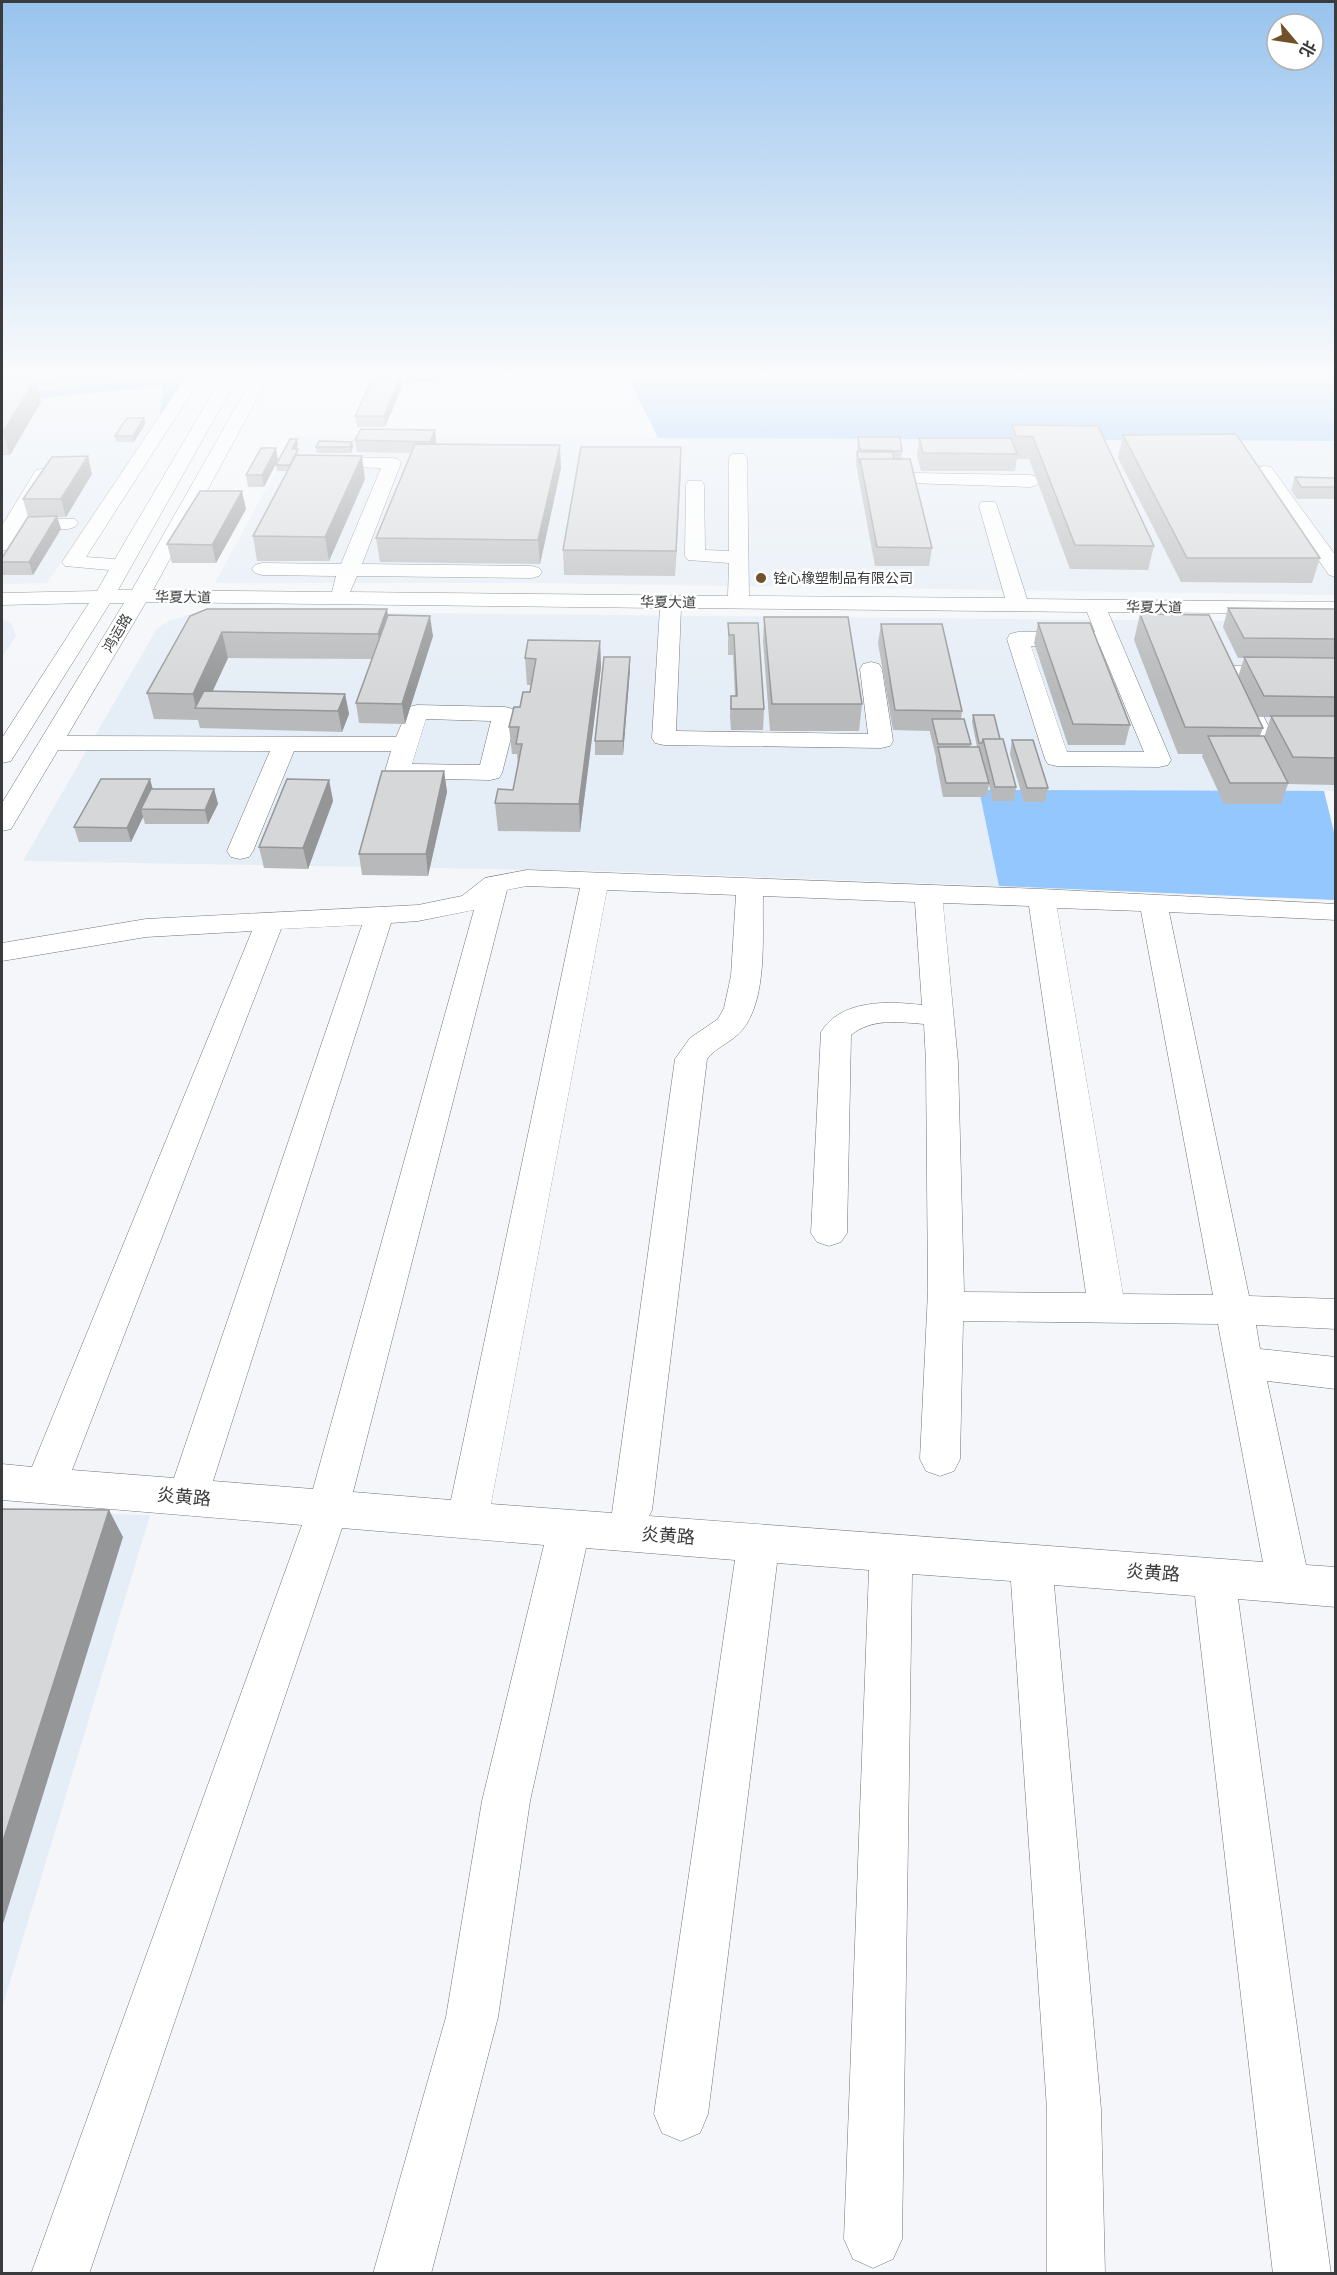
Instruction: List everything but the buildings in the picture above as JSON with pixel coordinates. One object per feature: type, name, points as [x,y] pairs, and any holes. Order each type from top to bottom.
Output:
[{"type":"street","points":[[2,545],[7,524],[37,481]]},
{"type":"street","points":[[122,565],[72,562],[125,481]]},
{"type":"street","name":"鸿运路","points":[[2,756],[104,596],[170,481]]},
{"type":"street","name":"鸿运路","points":[[2,823],[139,597],[203,481]]},
{"type":"street","points":[[338,598],[385,481]]},
{"type":"street","points":[[738,481],[740,602]]},
{"type":"street","points":[[922,481],[976,496],[1029,481]]},
{"type":"street","points":[[1271,481],[1335,571]]},
{"type":"street","points":[[695,484],[695,556],[739,557]]},
{"type":"street","points":[[976,496],[1018,605]]},
{"type":"street","points":[[7,524],[68,523]]},
{"type":"street","points":[[262,569],[532,572]]},
{"type":"street","points":[[716,580],[739,580]]},
{"type":"street","name":"华夏大道","points":[[2,599],[104,596],[1335,608]]},
{"type":"street","points":[[671,602],[663,738],[881,741],[870,669]]},
{"type":"street","points":[[1095,606],[1109,639],[1159,760],[1057,759],[1018,639],[1109,639]]},
{"type":"street","points":[[1335,674],[1230,673],[1265,742],[1335,742]]},
{"type":"street","points":[[417,712],[505,714],[490,773],[397,771],[406,744],[417,712]]},
{"type":"street","points":[[50,743],[406,744]]},
{"type":"street","points":[[240,851],[285,744]]},
{"type":"street","points":[[2,952],[146,928],[418,913],[471,902],[495,884],[527,878],[1041,897],[1335,912]]},
{"type":"street","points":[[467,1521],[595,881]]},
{"type":"street","points":[[60,2274],[328,1509],[495,884]]},
{"type":"street","points":[[631,1510],[691,1059],[697,1047],[709,1038],[724,1032],[735,1017],[743,997],[750,888]]},
{"type":"street","points":[[928,894],[942,1062],[946,1306],[940,1459]]},
{"type":"street","points":[[1041,897],[1107,1308]]},
{"type":"street","points":[[1153,902],[1288,1583]]},
{"type":"street","points":[[188,1497],[379,916]]},
{"type":"street","points":[[45,1486],[270,920]]},
{"type":"street","points":[[829,1233],[836,1032],[847,1021],[863,1014],[886,1012],[938,1016]]},
{"type":"street","points":[[946,1306],[1235,1310],[1335,1314]]},
{"type":"street","points":[[1246,1363],[1335,1373]]},
{"type":"street","name":"炎黄路","points":[[2,1482],[467,1521],[1335,1587]]},
{"type":"street","points":[[402,2274],[472,2017],[506,1801],[569,1528]]},
{"type":"street","points":[[681,2114],[758,1543]]},
{"type":"street","points":[[873,2239],[891,1553]]},
{"type":"street","points":[[1031,1564],[1074,2109],[1076,2274]]},
{"type":"street","points":[[1214,1578],[1302,2274]]},
{"type":"shaded area","points":[[2,481],[116,481],[47,583],[2,584]]},
{"type":"shaded area","points":[[270,481],[1335,481],[1335,595],[538,583],[215,583]]},
{"type":"shaded area","points":[[200,611],[1335,622],[1335,791],[979,791],[999,886],[609,871],[23,861],[156,630],[167,622]]},
{"type":"shaded area","points":[[2,619],[11,623],[16,636],[2,657]]},
{"type":"shaded area","points":[[979,790],[1324,791],[1335,836],[1335,900],[999,886]]},
{"type":"shaded area","points":[[2,1511],[150,1515],[2,2008]]},
{"type":"place","name":"铨心橡塑制品有限公司","points":[[761,578]]}]
